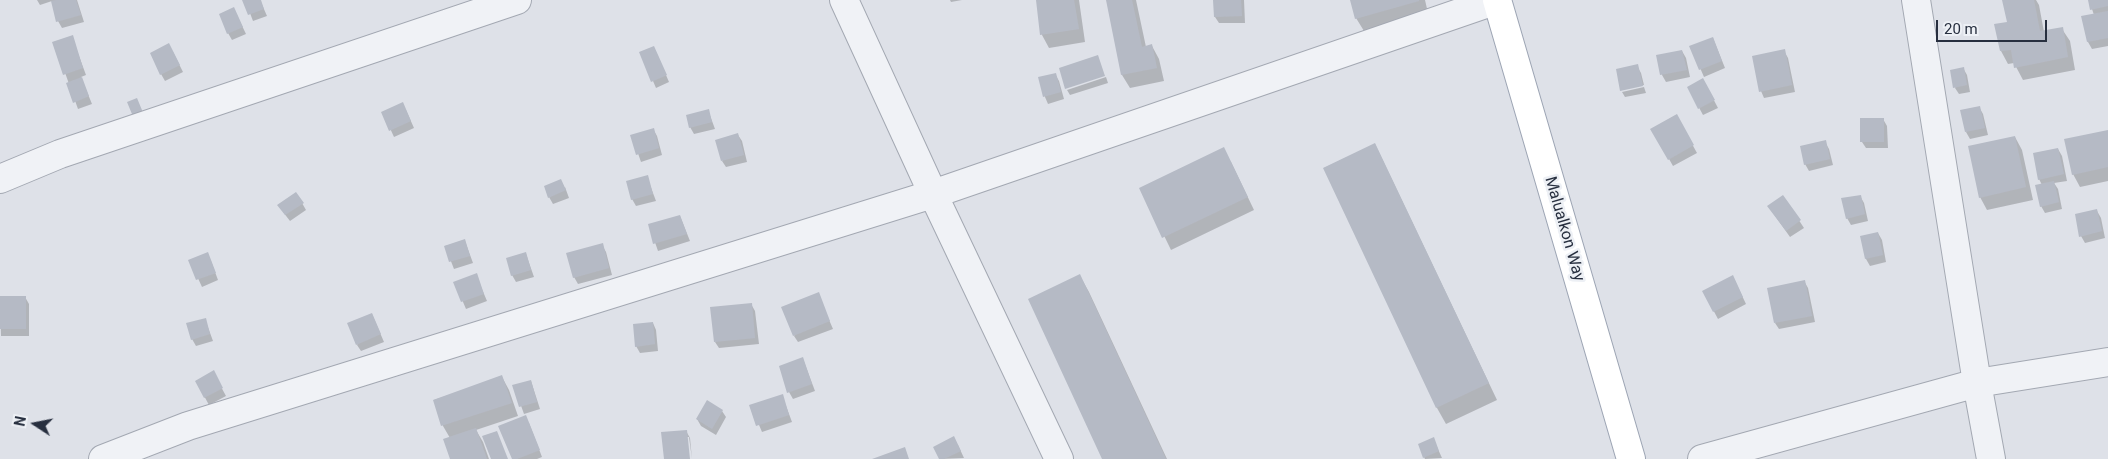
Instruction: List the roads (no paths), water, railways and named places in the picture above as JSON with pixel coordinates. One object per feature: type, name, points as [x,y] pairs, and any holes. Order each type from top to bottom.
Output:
[{"type":"main road","name":"Malualkon Way","points":[[1497,0],[1631,459]]},
{"type":"street","points":[[0,179],[60,154],[516,0]]},
{"type":"street","points":[[844,0],[933,194],[1059,459]]},
{"type":"street","points":[[103,459],[197,424],[933,194],[1497,0]]},
{"type":"street","points":[[1916,0],[1977,383],[1992,459]]},
{"type":"street","points":[[1702,459],[1977,383],[2108,362]]}]
